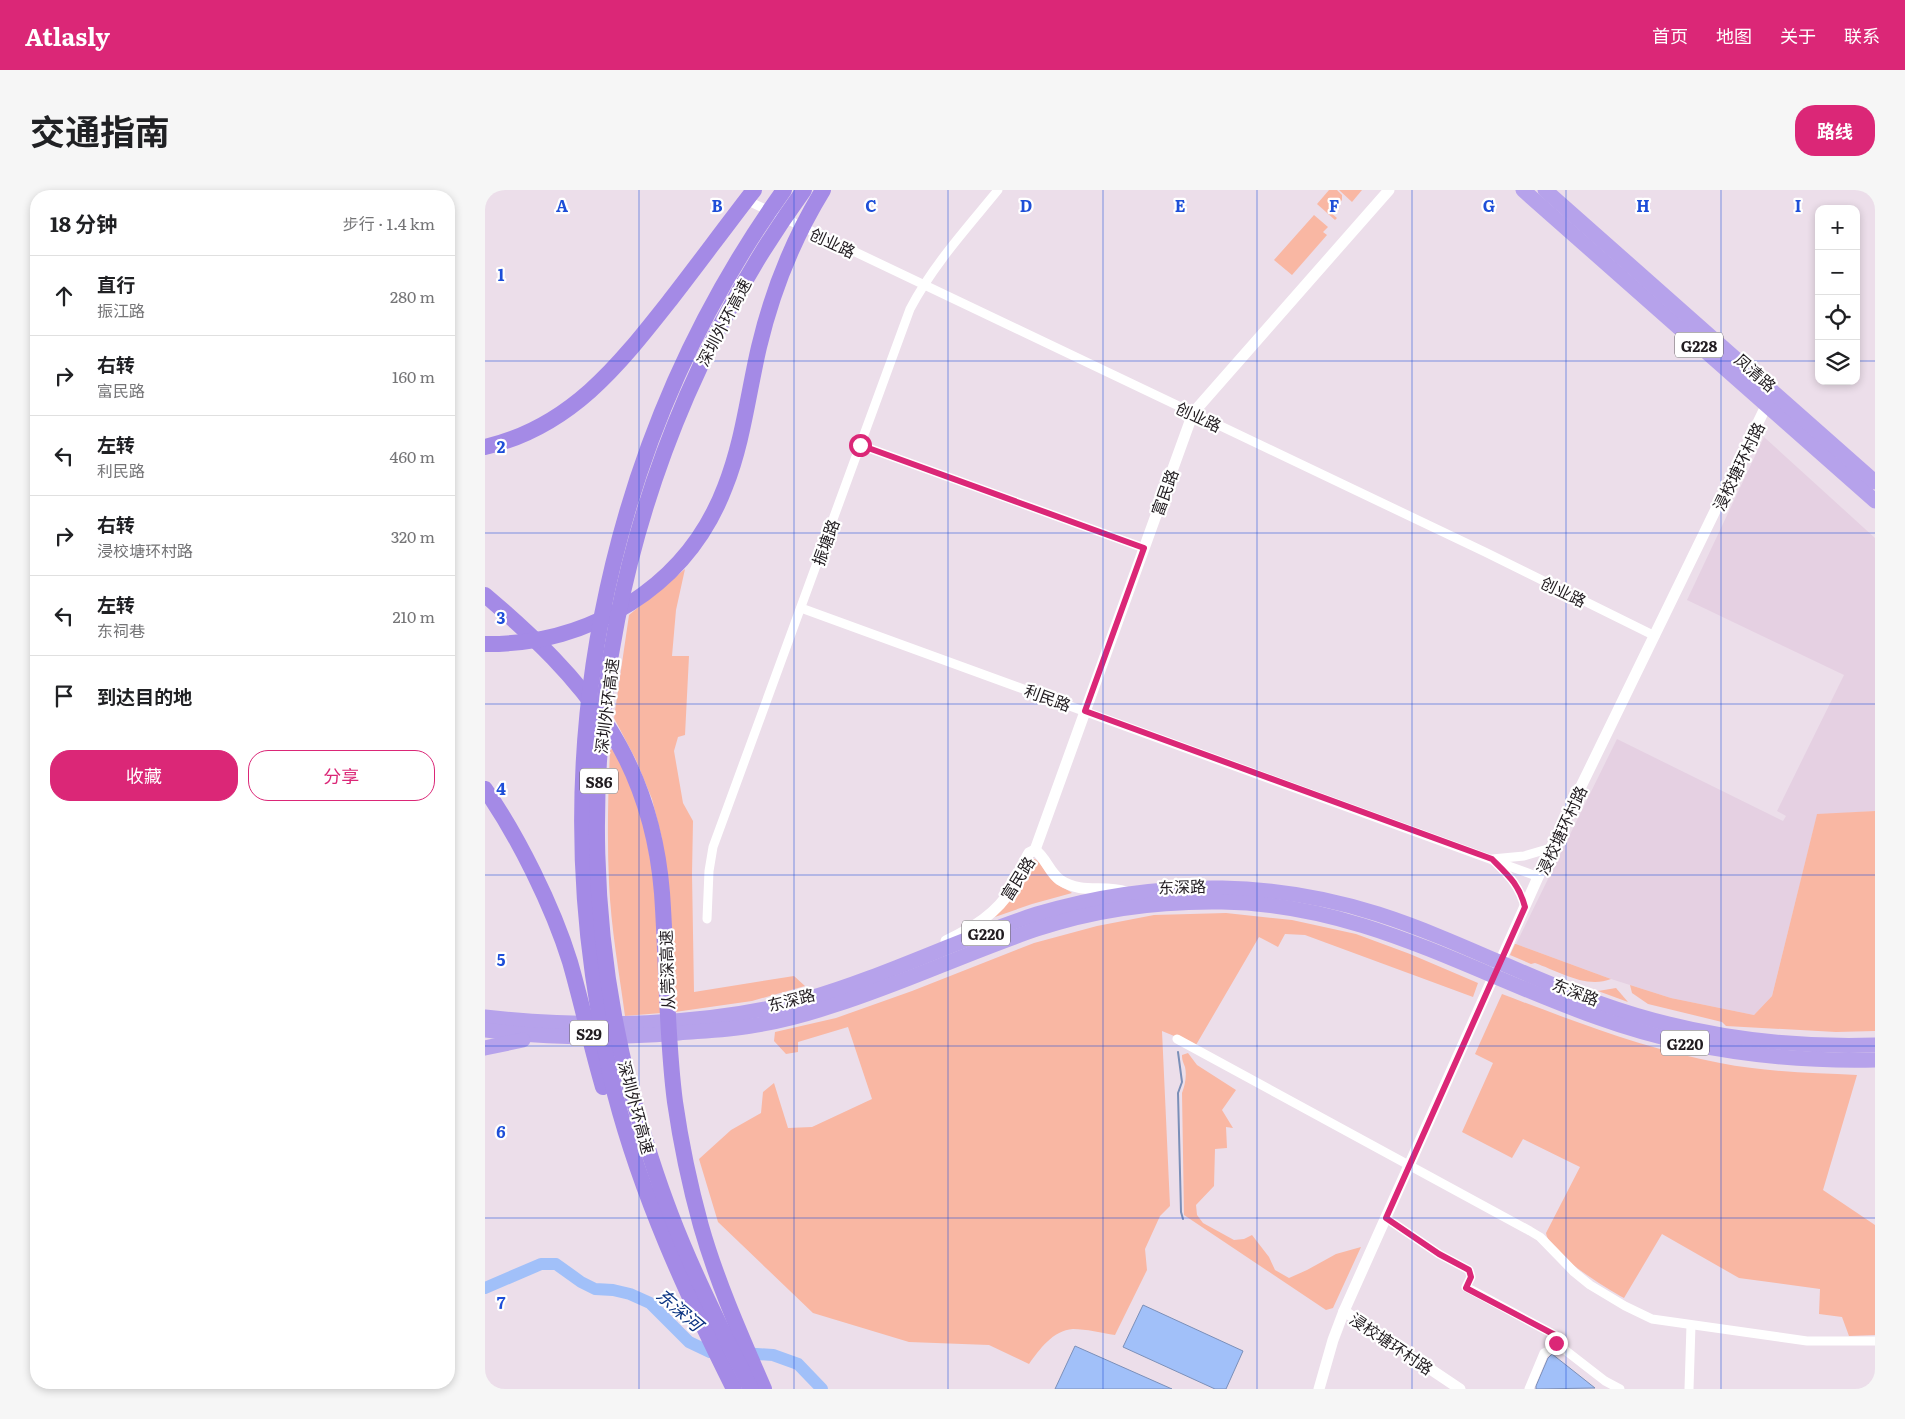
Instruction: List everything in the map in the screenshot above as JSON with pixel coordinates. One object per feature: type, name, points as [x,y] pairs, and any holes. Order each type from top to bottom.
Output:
[{"type":"highway","name":"深圳外环高速","points":[[733,1389],[662,1235],[636,1165],[615,1093],[601,1027],[583,894],[582,794],[586,718],[597,644],[612,571],[631,498],[654,430],[673,384],[705,318],[742,254],[784,190]]},
{"type":"highway","name":"深圳外环高速","points":[[751,1389],[696,1274],[670,1214],[627,1073],[613,1000],[599,892],[599,760],[606,694],[622,600],[641,519],[662,454],[688,390],[718,328],[756,261],[804,190]]},
{"type":"highway","points":[[485,644],[511,644],[556,637],[586,627],[616,613],[641,597],[664,578],[680,562],[701,535],[724,491],[739,444],[759,348],[773,296],[789,254],[823,190]]},
{"type":"highway","name":"凤清路","points":[[1523,190],[1770,399],[1875,482]]},
{"type":"highway","name":"凤清路","points":[[1545,190],[1770,399],[1875,501]]},
{"type":"highway","points":[[485,447],[536,429],[569,409],[597,386],[635,343],[748,194]]},
{"type":"highway","name":"从莞深高速","points":[[485,595],[541,645],[581,688],[600,714],[625,755],[643,800],[652,831],[660,877],[669,1044],[676,1105],[686,1164],[701,1227],[711,1257],[764,1389]]},
{"type":"highway","name":"S29","points":[[485,789],[505,820],[527,862],[556,925],[569,961],[607,1102],[637,1198],[655,1242],[682,1281]]},
{"type":"highway","name":"东深路","points":[[485,1017],[585,1024],[728,1016],[808,998],[863,981],[1033,916],[1092,900],[1130,893],[1171,889],[1228,888],[1313,898],[1378,914],[1619,1025],[1690,1044],[1746,1054],[1788,1058],[1875,1060]]},
{"type":"highway","name":"东深路","points":[[485,1030],[549,1036],[651,1035],[765,1024],[851,1000],[1057,923],[1113,910],[1171,903],[1246,903],[1283,907],[1356,922],[1482,963]]},
{"type":"highway","name":"东深路","points":[[1508,975],[1662,1023],[1693,1030],[1789,1044],[1875,1045]]},
{"type":"highway","points":[[485,1048],[505,1042],[549,1036]]},
{"type":"street","name":"振塘路","points":[[707,919],[709,871],[713,847],[910,309],[923,284],[998,190]]},
{"type":"street","name":"富民路","points":[[925,957],[937,946],[977,924],[1000,905],[1012,889],[1029,853],[1035,850],[1193,413],[1389,190]]},
{"type":"street","name":"创业路","points":[[748,194],[923,284],[1485,552],[1655,636]]},
{"type":"street","name":"浸校塘环村路","points":[[1460,1389],[1344,1311],[1551,848],[1770,399]]},
{"type":"street","points":[[860,445],[1144,548]]},
{"type":"street","name":"利民路","points":[[801,608],[1539,877]]},
{"type":"street","name":"利民路","points":[[1492,859],[1524,856],[1551,848]]},
{"type":"street","name":"富民路","points":[[1035,850],[1040,854],[1055,876],[1067,884],[1081,889],[1117,889],[1130,893]]},
{"type":"street","name":"利民路","points":[[1492,859],[1517,886],[1521,892],[1525,907]]},
{"type":"street","points":[[1177,1039],[1535,1234],[1585,1280],[1619,1302],[1652,1319],[1807,1341],[1875,1341]]},
{"type":"street","points":[[1386,1218],[1439,1254],[1469,1270],[1471,1277],[1466,1288],[1555,1335],[1556,1343],[1605,1381],[1620,1389]]},
{"type":"street","points":[[1319,1389],[1333,1340],[1344,1311]]},
{"type":"street","points":[[1689,1389],[1691,1326]]},
{"type":"street","points":[[1529,1389],[1544,1353],[1550,1350],[1556,1343]]},
{"type":"street","points":[[1599,1389],[1605,1381]]},
{"type":"shaded area","points":[[1329,190],[1337,190],[1342,195],[1342,200],[1331,213],[1337,218],[1335,220],[1317,204]]},
{"type":"shaded area","points":[[1339,190],[1362,190],[1352,202]]},
{"type":"shaded area","points":[[1314,215],[1328,227],[1323,232],[1327,235],[1292,275],[1274,260]]},
{"type":"shaded area","points":[[1764,437],[1875,538],[1875,811],[1817,815],[1772,996],[1754,1015],[1671,998],[1611,979],[1516,944],[1617,739],[1783,821],[1786,816],[1777,811],[1844,675],[1687,600]]},
{"type":"shaded area","points":[[685,569],[676,610],[672,656],[689,656],[685,735],[678,737],[674,751],[683,803],[693,821],[694,992],[794,976],[805,986],[752,1001],[675,1012],[662,839],[652,799],[636,760],[614,718],[629,615]]},
{"type":"shaded area","points":[[614,748],[641,811],[654,878],[661,1013],[625,1016],[613,933],[609,883],[609,767],[610,750]]},
{"type":"shaded area","points":[[1875,811],[1875,1031],[1836,1032],[1726,1026],[1722,1022],[1648,1004],[1632,993],[1630,985],[1671,998],[1754,1015],[1772,996],[1817,814]]},
{"type":"shaded area","points":[[1035,859],[1051,879],[1072,893],[992,918],[1031,860]]},
{"type":"shaded area","points":[[1226,913],[1292,920],[1356,934],[1410,954],[1478,983],[1473,997],[1305,935],[1285,934],[1278,947],[1259,937],[1196,1045],[1162,1031],[1170,1206],[1160,1216],[1145,1249],[1147,1270],[1115,1335],[1083,1330],[1066,1330],[1047,1342],[1029,1364],[989,1345],[909,1342],[813,1313],[718,1222],[699,1159],[731,1130],[761,1113],[763,1092],[774,1083],[788,1128],[812,1127],[872,1099],[848,1027],[798,1042],[798,1052],[786,1054],[774,1041],[775,1032],[836,1018],[912,991],[1034,943],[1097,926],[1154,915]]},
{"type":"shaded area","points":[[1515,944],[1611,979],[1592,982],[1572,978],[1535,963],[1531,964],[1510,955]]},
{"type":"shaded area","points":[[1616,988],[1628,1002],[1598,991]]},
{"type":"shaded area","points":[[1502,994],[1609,1033],[1692,1057],[1720,1063],[1789,1072],[1857,1075],[1823,1190],[1875,1225],[1875,1335],[1849,1336],[1842,1317],[1819,1314],[1820,1289],[1739,1278],[1662,1234],[1624,1298],[1579,1270],[1557,1251],[1549,1241],[1546,1233],[1580,1167],[1523,1139],[1512,1158],[1462,1132],[1493,1063],[1475,1054]]},
{"type":"shaded area","points":[[1188,1053],[1197,1065],[1236,1090],[1222,1110],[1233,1128],[1226,1127],[1227,1148],[1215,1149],[1214,1186],[1196,1205],[1197,1215],[1203,1223],[1234,1240],[1244,1239],[1252,1235],[1269,1257],[1275,1270],[1289,1278],[1336,1254],[1361,1247],[1333,1308],[1326,1310],[1184,1215],[1182,1093],[1186,1074],[1182,1055]]},
{"type":"water","points":[[1143,1305],[1243,1351],[1226,1389],[1215,1389],[1123,1347]]},
{"type":"water","points":[[1075,1346],[1172,1389],[1055,1389]]},
{"type":"water","points":[[1552,1354],[1595,1388],[1536,1389],[1548,1358]]},
{"type":"waterway","points":[[1178,1052],[1182,1082],[1178,1093],[1181,1212],[1183,1219]]},
{"type":"waterway","name":"东深河","points":[[485,1288],[541,1264],[556,1264],[581,1282],[595,1289],[613,1290],[630,1294],[650,1303],[689,1342],[710,1352],[722,1352]]},
{"type":"waterway","name":"东深河","points":[[742,1353],[773,1355],[798,1364],[822,1389]]},
{"type":"route","points":[[860,445],[1144,548],[1085,711],[1492,859],[1513,880],[1521,892],[1525,907],[1386,1218],[1439,1254],[1469,1270],[1471,1277],[1466,1288],[1555,1335],[1556,1343]]}]
